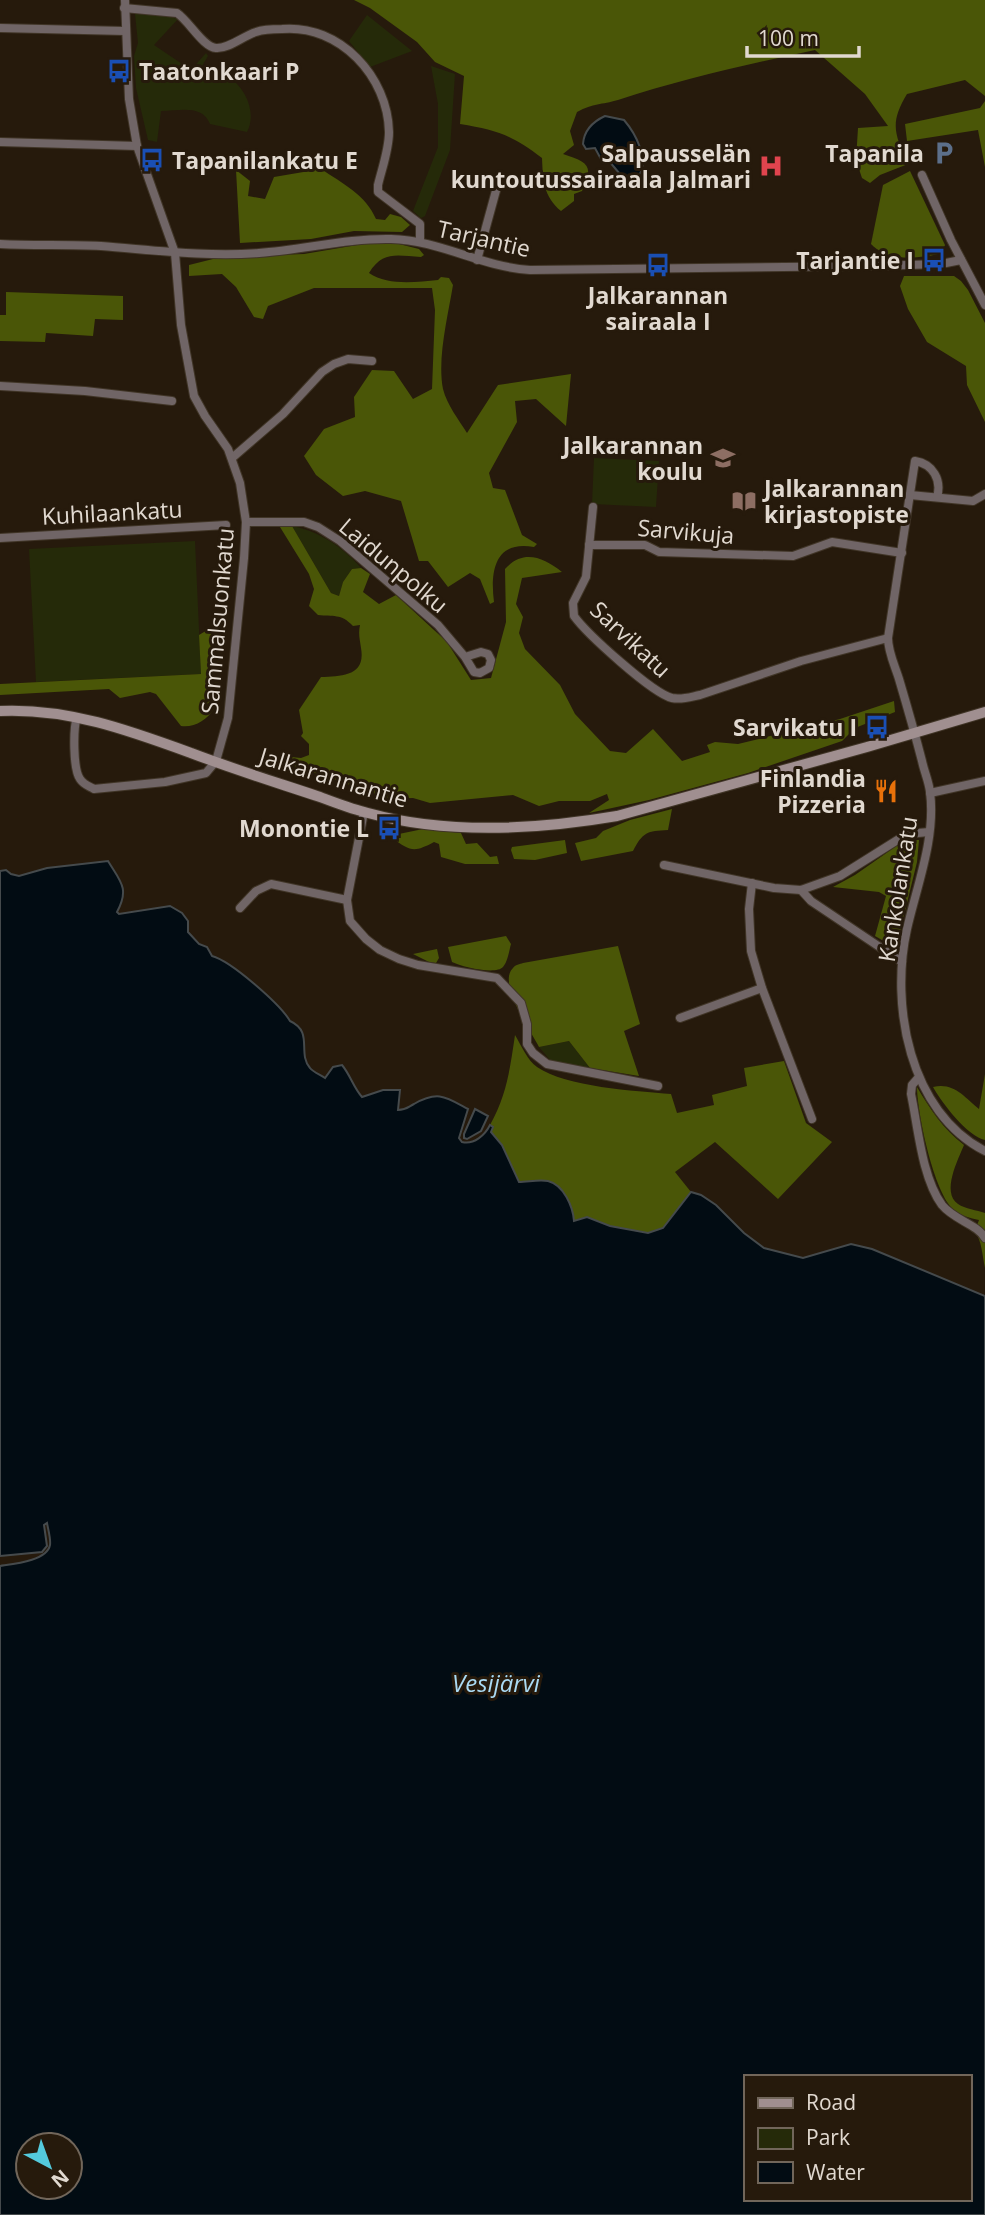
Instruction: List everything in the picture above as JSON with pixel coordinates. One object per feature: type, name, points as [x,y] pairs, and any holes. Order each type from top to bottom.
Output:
[{"type":"main road","name":"Jalkarannantie","points":[[0,711],[22,710],[76,716],[113,725],[364,812],[433,825],[497,827],[576,823],[653,807],[985,712]]},
{"type":"street","name":"Sammalsuonkatu","points":[[125,4],[129,99],[136,146],[174,253],[181,325],[194,396],[232,458],[240,483],[246,522],[228,718],[216,761]]},
{"type":"street","points":[[125,4],[177,13],[205,43],[216,48],[222,48],[257,31],[286,28],[316,32],[338,42],[357,56],[373,75],[383,99],[388,123],[388,144],[377,185],[378,192],[420,224],[420,242]]},
{"type":"street","points":[[0,28],[125,32]]},
{"type":"street","points":[[0,142],[136,146]]},
{"type":"street","points":[[922,175],[985,305]]},
{"type":"street","points":[[477,260],[500,176]]},
{"type":"street","name":"Tarjantie","points":[[0,244],[100,246],[174,253],[258,253],[365,239],[394,239],[420,242],[512,269],[581,271],[914,265],[961,260]]},
{"type":"street","points":[[232,458],[283,414],[322,372],[348,359],[372,361]]},
{"type":"street","points":[[0,386],[85,391],[172,401]]},
{"type":"street","points":[[915,733],[888,638],[915,461],[932,468],[938,480],[937,497]]},
{"type":"street","points":[[909,495],[974,501],[985,494]]},
{"type":"street","name":"Sarvikatu","points":[[593,507],[586,577],[573,603],[574,616],[647,683],[671,698],[683,699],[700,695],[802,661],[888,638]]},
{"type":"street","name":"Laidunpolku","points":[[246,522],[304,522],[329,534],[438,625],[465,657]]},
{"type":"street","name":"Kuhilaankatu","points":[[0,538],[226,525]]},
{"type":"street","name":"Sarvikuja","points":[[589,545],[645,544],[659,552],[793,556],[832,542],[902,553]]},
{"type":"street","points":[[76,716],[74,738],[78,776],[85,785],[94,789],[186,778],[206,773],[216,761]]},
{"type":"street","name":"Kankolankatu","points":[[915,733],[930,793],[929,832],[902,962],[902,1001],[910,1049],[919,1077],[936,1107],[976,1146],[985,1151]]},
{"type":"street","points":[[930,793],[985,781]]},
{"type":"street","points":[[364,812],[346,900],[350,921],[366,939],[380,950],[418,965],[497,978],[521,1003],[527,1024],[527,1044],[533,1053],[547,1064],[658,1086]]},
{"type":"street","points":[[664,865],[801,890],[840,876],[907,834],[929,832]]},
{"type":"street","points":[[752,883],[749,908],[751,951],[762,988],[812,1119]]},
{"type":"street","points":[[240,908],[256,891],[271,884],[346,900]]},
{"type":"street","points":[[801,890],[811,901],[902,962]]},
{"type":"street","points":[[680,1018],[762,988]]},
{"type":"street","points":[[919,1077],[912,1085],[911,1094],[930,1180],[943,1205],[955,1218],[980,1230],[985,1238]]},
{"type":"green space","points":[[354,0],[985,0],[985,96],[965,80],[907,94],[898,113],[896,129],[908,164],[880,175],[870,183],[862,178],[856,160],[858,128],[888,126],[865,94],[815,50],[666,85],[577,112],[570,131],[574,145],[563,154],[583,162],[588,175],[582,191],[574,194],[574,201],[561,211],[547,193],[542,158],[504,135],[460,124],[464,76],[435,62],[417,42],[370,8]]},
{"type":"green space","points":[[135,14],[163,15],[178,19],[154,45],[191,70],[206,53],[208,56],[202,66],[229,77],[245,95],[251,117],[247,132],[210,124],[196,111],[161,111],[157,142],[148,140],[136,88],[134,56],[138,43]]},
{"type":"green space","points":[[367,15],[412,51],[370,67],[349,41]]},
{"type":"green space","points":[[431,66],[455,74],[450,150],[425,216],[421,218],[413,211],[438,147],[438,104]]},
{"type":"green space","points":[[985,101],[985,167],[978,130],[907,141],[905,124],[980,108]]},
{"type":"green space","points":[[321,169],[360,196],[376,219],[385,220],[390,214],[401,217],[410,225],[402,232],[354,231],[311,239],[240,243],[236,170],[250,181],[248,196],[265,199],[274,177]]},
{"type":"green space","points":[[910,171],[945,245],[942,253],[904,258],[886,254],[871,244],[883,185]]},
{"type":"green space","points":[[395,243],[419,249],[424,255],[392,256],[380,261],[369,273],[385,280],[402,282],[449,278],[453,285],[441,364],[443,389],[453,412],[467,433],[498,385],[571,374],[566,426],[536,399],[515,401],[517,422],[489,473],[493,488],[505,490],[522,535],[537,544],[534,547],[511,548],[503,553],[495,569],[494,602],[490,604],[480,579],[470,573],[448,587],[428,561],[419,561],[401,501],[365,491],[343,496],[316,475],[304,456],[324,429],[355,417],[354,397],[372,370],[394,371],[413,399],[432,389],[435,310],[432,288],[314,288],[268,306],[263,319],[254,317],[236,287],[222,274],[189,276],[189,265],[221,257],[304,254],[363,244]]},
{"type":"green space","points":[[904,276],[954,276],[968,290],[985,323],[985,422],[967,385],[966,366],[927,342],[908,309],[900,286]]},
{"type":"green space","points":[[6,292],[123,296],[123,320],[95,319],[93,336],[46,333],[45,342],[0,341],[0,315],[6,315]]},
{"type":"green space","points":[[594,458],[659,461],[656,507],[592,504]]},
{"type":"green space","points":[[292,526],[330,541],[361,568],[352,569],[343,582],[339,596],[331,593]]},
{"type":"green space","points":[[292,526],[331,593],[339,596],[343,582],[352,569],[361,568],[370,574],[363,592],[379,604],[396,595],[447,642],[471,680],[491,678],[506,622],[505,569],[526,557],[540,559],[555,567],[562,572],[522,578],[516,604],[523,617],[519,633],[525,649],[560,685],[575,714],[610,751],[626,753],[653,729],[682,761],[710,752],[707,745],[715,742],[738,744],[840,719],[894,701],[895,712],[855,728],[842,741],[748,773],[589,813],[609,800],[607,794],[590,801],[559,801],[539,806],[513,795],[430,803],[413,798],[381,799],[371,791],[355,792],[348,784],[270,758],[271,755],[301,758],[309,755],[309,744],[301,736],[303,733],[299,710],[321,677],[351,673],[360,664],[362,657],[360,625],[353,626],[337,616],[318,615],[309,606],[314,589],[309,574],[280,527]]},
{"type":"green space","points":[[195,541],[201,674],[36,682],[29,549]]},
{"type":"green space","points":[[224,620],[216,703],[208,717],[195,724],[181,726],[156,694],[150,692],[120,698],[109,689],[0,695],[0,684],[201,674],[199,635]]},
{"type":"green space","points":[[672,809],[668,830],[646,834],[633,851],[581,861],[575,843],[596,838],[603,831],[630,820]]},
{"type":"green space","points":[[423,829],[461,833],[466,844],[477,843],[490,857],[497,856],[499,864],[465,864],[441,857],[439,844],[434,842],[412,849],[392,838],[394,835]]},
{"type":"green space","points":[[565,840],[567,853],[535,860],[514,859],[511,850],[512,847]]},
{"type":"green space","points":[[905,840],[919,840],[917,862],[896,948],[875,936],[886,896],[879,892],[833,887]]},
{"type":"green space","points":[[506,936],[511,944],[506,962],[499,969],[479,969],[452,962],[448,947]]},
{"type":"green space","points":[[618,946],[640,1024],[624,1031],[639,1076],[590,1068],[569,1041],[539,1047],[517,1007],[509,984],[509,975],[519,964]]},
{"type":"green space","points":[[437,949],[439,958],[436,963],[413,954]]},
{"type":"green space","points":[[515,1035],[531,1061],[550,1074],[601,1087],[671,1094],[677,1113],[714,1105],[712,1095],[747,1086],[744,1068],[784,1061],[806,1123],[832,1142],[778,1199],[715,1142],[675,1172],[691,1192],[663,1228],[648,1233],[610,1226],[587,1217],[574,1221],[548,1181],[519,1182],[502,1145],[491,1132],[493,1127],[490,1125],[507,1081]]},
{"type":"green space","points":[[569,1041],[590,1068],[551,1061],[539,1047]]},
{"type":"green space","points":[[985,1074],[985,1140],[963,1126],[933,1087],[953,1089],[979,1109]]},
{"type":"green space","points":[[917,1087],[938,1118],[964,1145],[952,1176],[951,1192],[958,1204],[985,1213],[985,1268],[975,1231],[979,1220],[954,1210],[940,1188],[923,1133]]},
{"type":"water","points":[[605,116],[624,120],[633,132],[643,162],[639,176],[625,180],[609,161],[602,161],[595,148],[586,149],[583,144],[590,127]]},
{"type":"water","name":"Vesijärvi","points":[[108,861],[122,885],[123,897],[117,912],[119,914],[170,906],[182,913],[188,921],[188,932],[199,944],[207,947],[212,956],[231,966],[254,984],[297,1026],[303,1037],[306,1062],[313,1071],[325,1078],[333,1067],[342,1065],[362,1097],[383,1090],[400,1090],[398,1110],[436,1096],[448,1098],[468,1109],[459,1138],[462,1142],[475,1141],[490,1125],[493,1127],[491,1132],[502,1145],[519,1182],[541,1180],[554,1183],[567,1197],[574,1221],[587,1217],[610,1226],[648,1233],[663,1228],[691,1192],[716,1205],[744,1233],[764,1248],[803,1258],[851,1244],[872,1249],[985,1296],[985,2215],[0,2215],[0,1566],[36,1558],[43,1555],[50,1545],[47,1523],[44,1525],[47,1546],[42,1552],[0,1556],[0,871],[6,870],[19,876],[47,868]]},
{"type":"water","points":[[475,1109],[488,1116],[481,1131],[467,1139],[464,1134]]},
{"type":"place","name":"Taatonkaari P","points":[[119,71]]},
{"type":"place","name":"Tapanila","points":[[944,153]]},
{"type":"place","name":"Tapanilankatu E","points":[[152,160]]},
{"type":"place","name":"Salpausselän kuntoutussairaala Jalmari","points":[[771,166]]},
{"type":"place","name":"Tarjantie I","points":[[934,260]]},
{"type":"place","name":"Jalkarannan sairaala I","points":[[658,265]]},
{"type":"place","name":"Jalkarannan koulu","points":[[723,458]]},
{"type":"place","name":"Jalkarannan kirjastopiste","points":[[744,501]]},
{"type":"place","name":"Sarvikatu I","points":[[877,727]]},
{"type":"place","name":"Finlandia Pizzeria","points":[[886,791]]},
{"type":"place","name":"Monontie L","points":[[389,828]]}]
